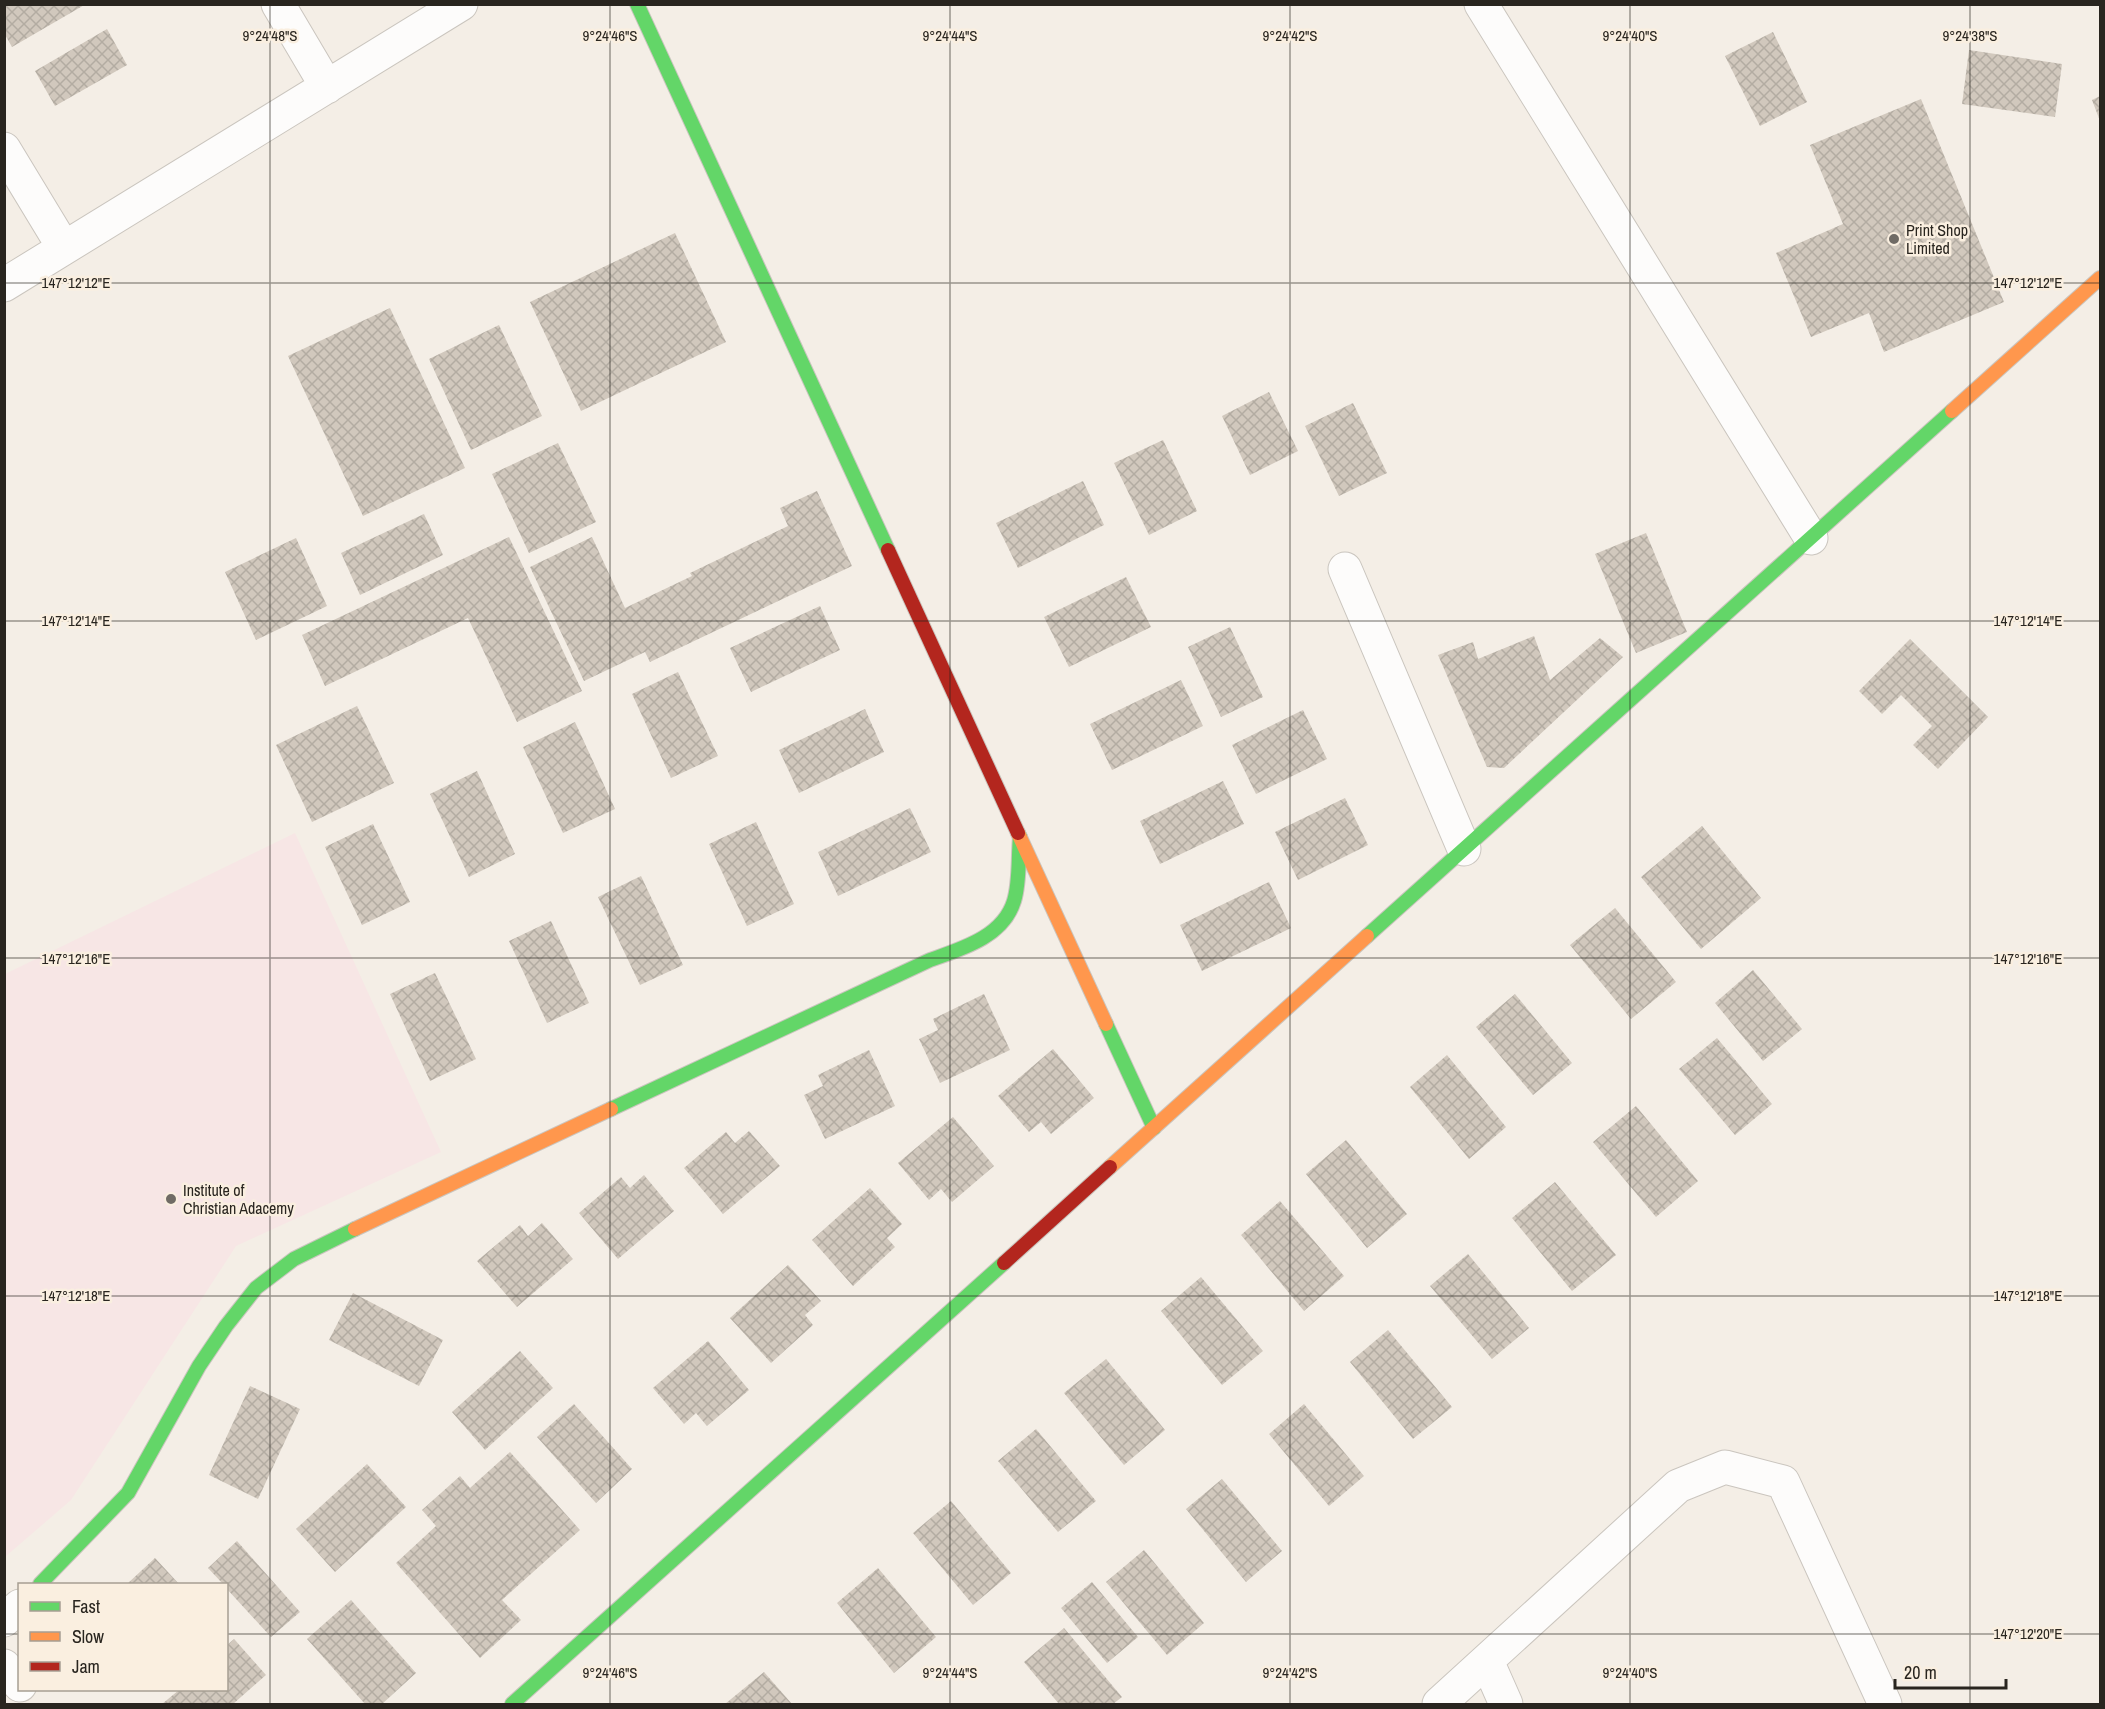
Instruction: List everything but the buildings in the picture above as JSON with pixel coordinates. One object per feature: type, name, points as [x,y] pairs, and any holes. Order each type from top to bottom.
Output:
[{"type":"street","points":[[278,4],[327,87]]},
{"type":"street","points":[[4,285],[461,4]]},
{"type":"street","points":[[637,4],[1154,1128]]},
{"type":"street","points":[[1481,4],[1811,538]]},
{"type":"street","points":[[4,149],[64,248]]},
{"type":"street","points":[[512,1704],[2100,278]]},
{"type":"street","points":[[1345,569],[1464,849]]},
{"type":"street","points":[[41,1583],[128,1493],[199,1366],[226,1326],[256,1288],[271,1276],[294,1259],[382,1216],[919,965],[973,944],[1002,923],[1014,902],[1020,837]]},
{"type":"street","points":[[1439,1704],[1678,1486],[1725,1467],[1783,1482],[1885,1704]]},
{"type":"street","points":[[4,1620],[18,1608]]},
{"type":"street","points":[[1487,1660],[1506,1704]]},
{"type":"street","points":[[4,1666],[18,1683]]},
{"type":"street","points":[[25,1691],[35,1704]]},
{"type":"shaded area","name":"Institute of Christian Adacemy","points":[[295,833],[441,1152],[236,1246],[71,1500],[5,1557],[5,974]]},
{"type":"traffic: fast","points":[[637,4],[888,550]]},
{"type":"traffic: fast","points":[[1367,936],[1952,411]]},
{"type":"traffic: fast","points":[[611,1109],[991,933],[1009,913],[1014,901],[1018,878],[1020,837]]},
{"type":"traffic: fast","points":[[1106,1024],[1154,1128]]},
{"type":"traffic: fast","points":[[41,1583],[128,1493],[199,1366],[226,1326],[256,1288],[294,1259],[355,1229]]},
{"type":"traffic: fast","points":[[512,1704],[1004,1263]]},
{"type":"traffic: slow","points":[[1952,411],[2100,278]]},
{"type":"traffic: slow","points":[[1018,833],[1106,1024]]},
{"type":"traffic: slow","points":[[1110,1167],[1367,936]]},
{"type":"traffic: slow","points":[[355,1229],[611,1109]]},
{"type":"traffic: jam","points":[[888,550],[1018,833]]},
{"type":"traffic: jam","points":[[1004,1263],[1110,1167]]},
{"type":"place","name":"Print Shop Limited","points":[[1894,239]]},
{"type":"place","name":"Institute of Christian Adacemy","points":[[171,1199]]}]
